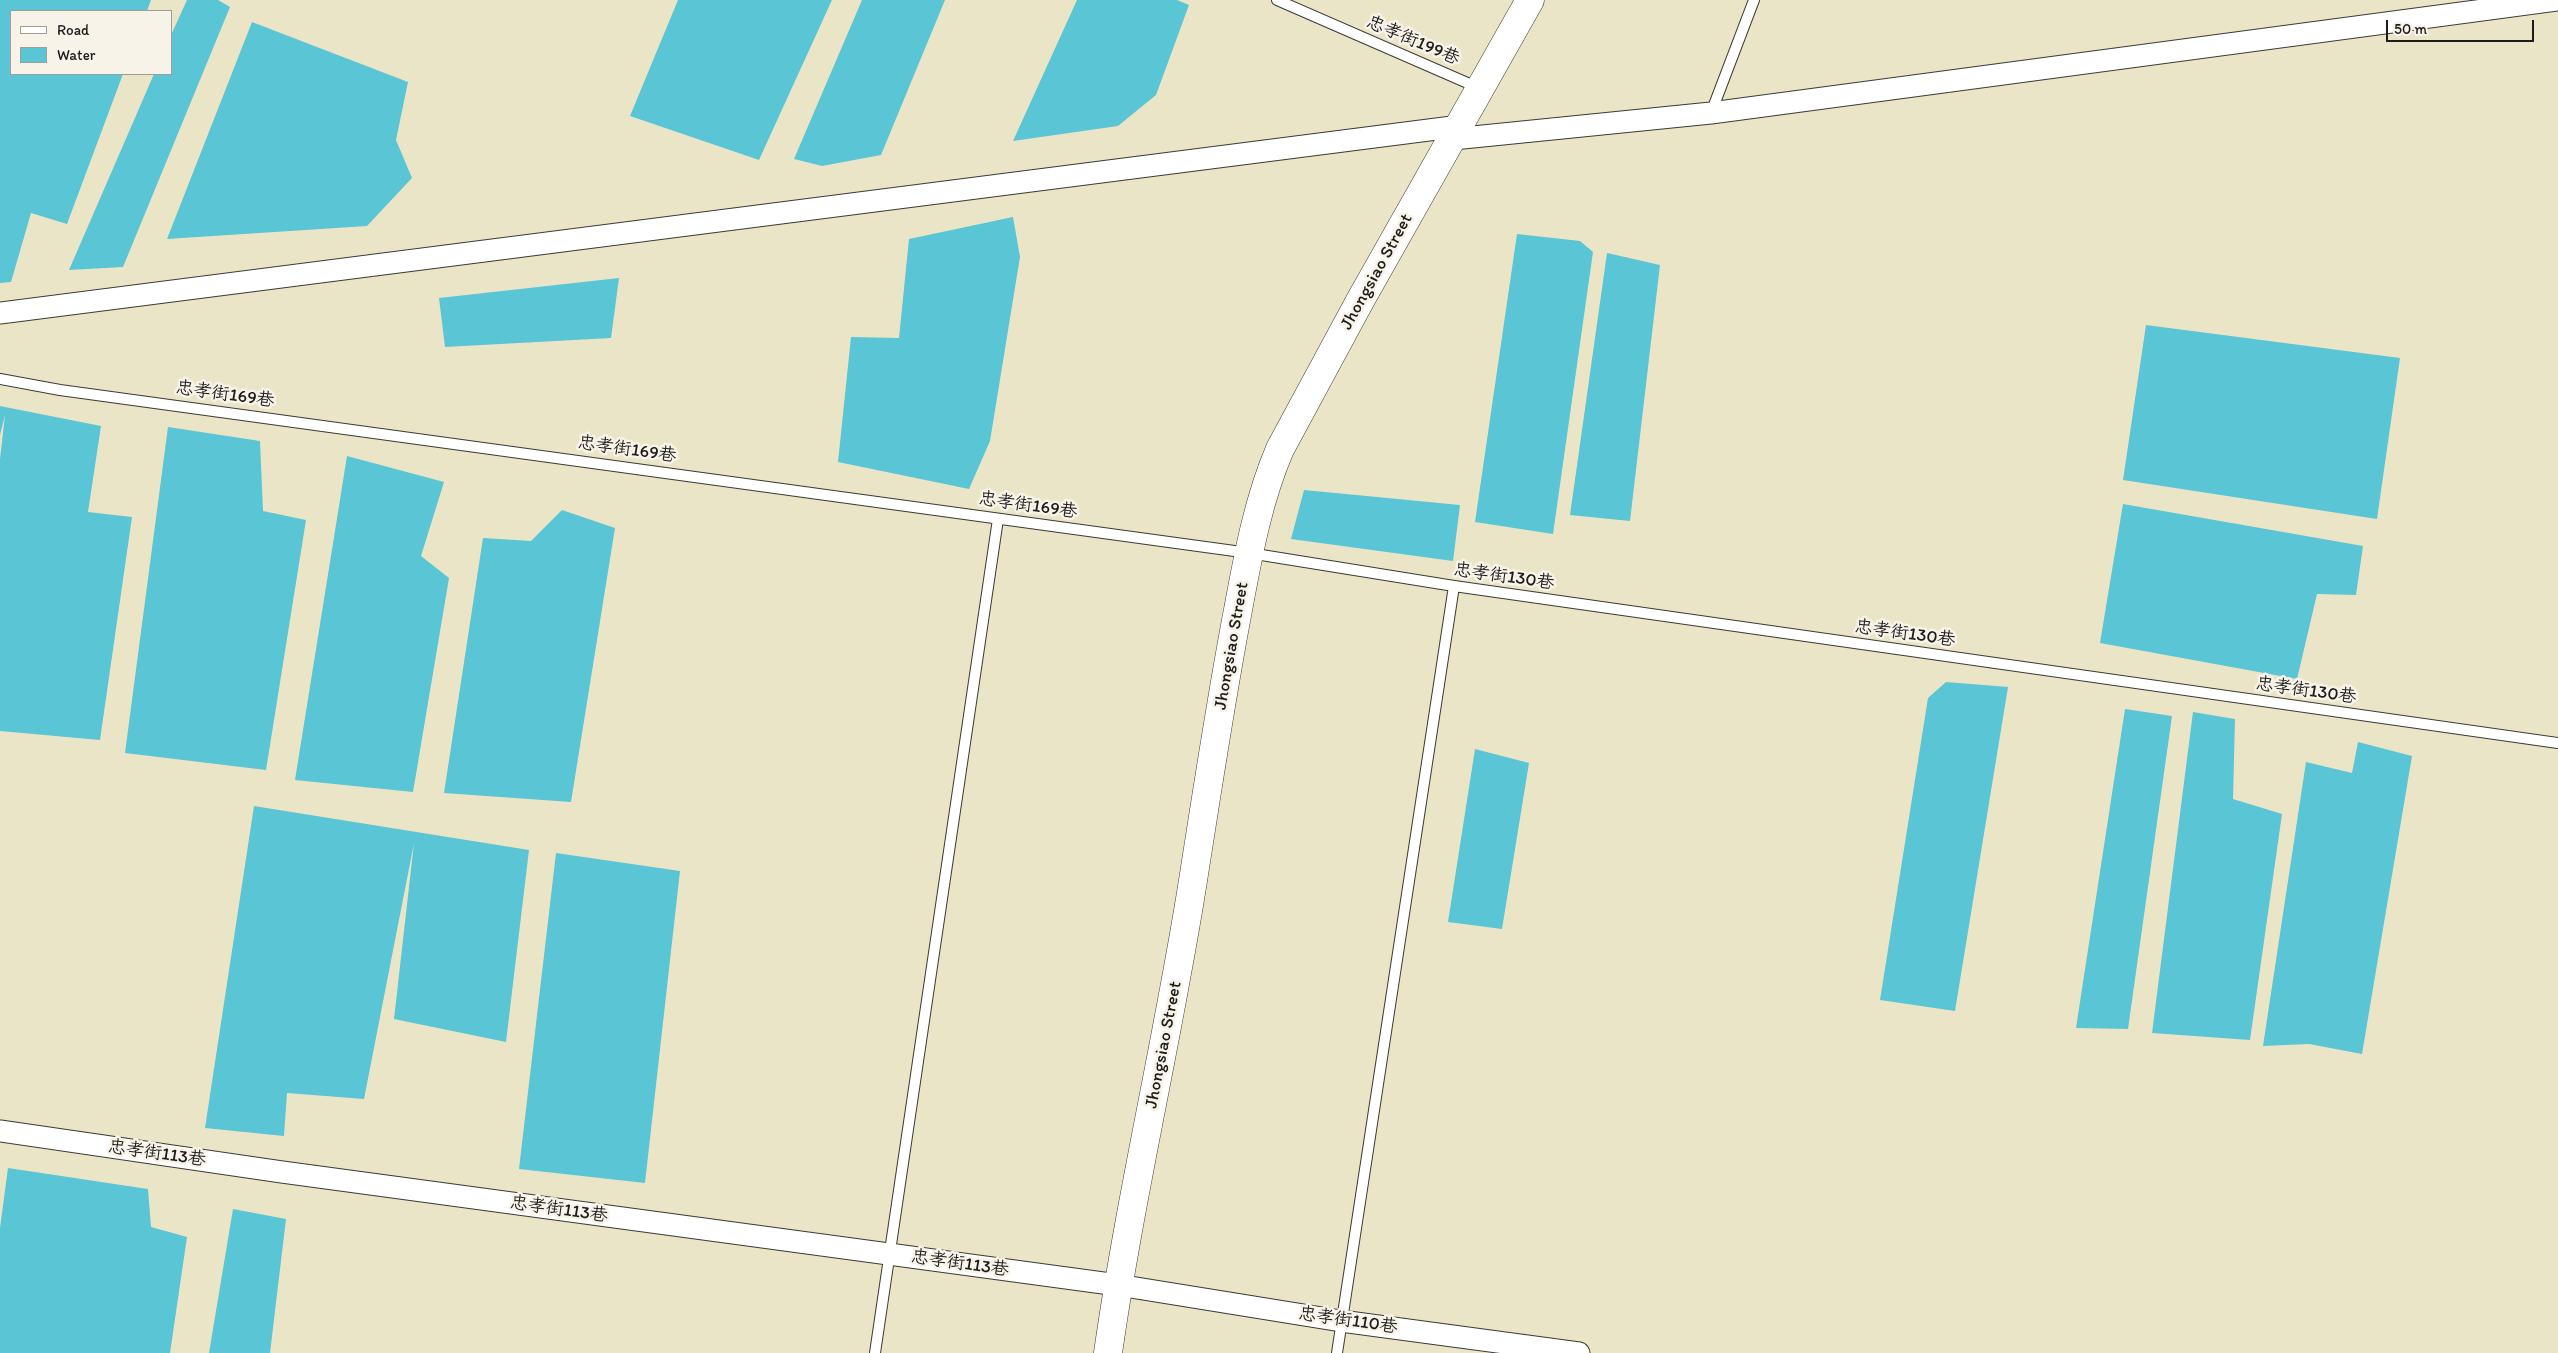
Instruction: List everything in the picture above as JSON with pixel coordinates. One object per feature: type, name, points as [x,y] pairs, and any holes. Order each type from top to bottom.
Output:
[{"type":"street","name":"Jhongsiao Street","points":[[1108,1353],[1118,1285],[1180,962],[1232,638],[1249,554],[1270,473],[1280,449],[1361,299],[1530,0]]},
{"type":"street","points":[[0,313],[1456,132],[1711,113],[2558,0]]},
{"type":"street","name":"忠孝街113巷","points":[[0,1131],[302,1175],[1118,1285]]},
{"type":"street","name":"忠孝街110巷","points":[[1118,1285],[1341,1321],[1579,1353]]},
{"type":"lane","name":"忠孝街199巷","points":[[1277,0],[1480,88]]},
{"type":"lane","points":[[1711,113],[1754,0]]},
{"type":"lane","name":"忠孝街169巷","points":[[0,380],[60,390],[1249,554]]},
{"type":"lane","points":[[875,1353],[891,1255],[998,519]]},
{"type":"lane","name":"忠孝街130巷","points":[[1249,554],[1454,586],[2558,743]]},
{"type":"lane","points":[[1337,1353],[1454,586]]},
{"type":"water","points":[[0,0],[151,0],[147,10],[10,10],[10,75],[123,75],[67,224],[31,213],[11,282],[0,283]]},
{"type":"water","points":[[187,0],[218,0],[230,7],[123,267],[69,270],[154,75],[172,75],[172,33]]},
{"type":"water","points":[[678,0],[832,0],[759,160],[630,116]]},
{"type":"water","points":[[862,0],[945,0],[881,155],[822,166],[794,159]]},
{"type":"water","points":[[1077,0],[1177,0],[1189,5],[1156,95],[1118,126],[1013,141]]},
{"type":"water","points":[[252,22],[408,82],[396,140],[412,178],[367,226],[167,239]]},
{"type":"water","points":[[1013,217],[1020,257],[990,441],[969,489],[838,462],[851,337],[899,338],[909,239]]},
{"type":"water","points":[[1517,234],[1580,241],[1593,252],[1553,534],[1475,522]]},
{"type":"water","points":[[1607,253],[1660,265],[1630,521],[1570,515]]},
{"type":"water","points":[[619,278],[611,338],[445,347],[439,298]]},
{"type":"water","points":[[2146,325],[2400,358],[2377,519],[2123,480]]},
{"type":"water","points":[[0,406],[101,426],[88,512],[132,517],[100,740],[0,731],[0,459],[5,415],[0,435]]},
{"type":"water","points":[[168,427],[260,441],[263,511],[306,520],[266,770],[125,753]]},
{"type":"water","points":[[347,456],[444,482],[421,556],[449,578],[413,792],[295,780]]},
{"type":"water","points":[[1304,490],[1460,505],[1453,561],[1291,539]]},
{"type":"water","points":[[2123,504],[2363,546],[2356,595],[2317,594],[2297,679],[2100,643]]},
{"type":"water","points":[[562,510],[615,528],[571,802],[444,793],[483,538],[531,541]]},
{"type":"water","points":[[1946,682],[2008,687],[1955,1011],[1880,1000],[1928,698]]},
{"type":"water","points":[[2125,709],[2172,716],[2128,1029],[2076,1028]]},
{"type":"water","points":[[2193,712],[2235,719],[2233,799],[2282,814],[2250,1040],[2152,1033]]},
{"type":"water","points":[[2358,742],[2412,756],[2362,1054],[2309,1044],[2263,1046],[2306,762],[2352,773]]},
{"type":"water","points":[[1475,749],[1529,763],[1502,929],[1448,922]]},
{"type":"water","points":[[254,806],[529,850],[506,1042],[394,1019],[414,843],[364,1099],[287,1093],[284,1136],[205,1128]]},
{"type":"water","points":[[556,853],[680,871],[645,1183],[519,1169]]},
{"type":"water","points":[[8,1168],[148,1189],[151,1227],[187,1237],[170,1353],[0,1353],[0,1228]]},
{"type":"water","points":[[233,1209],[286,1219],[270,1353],[209,1353]]}]
